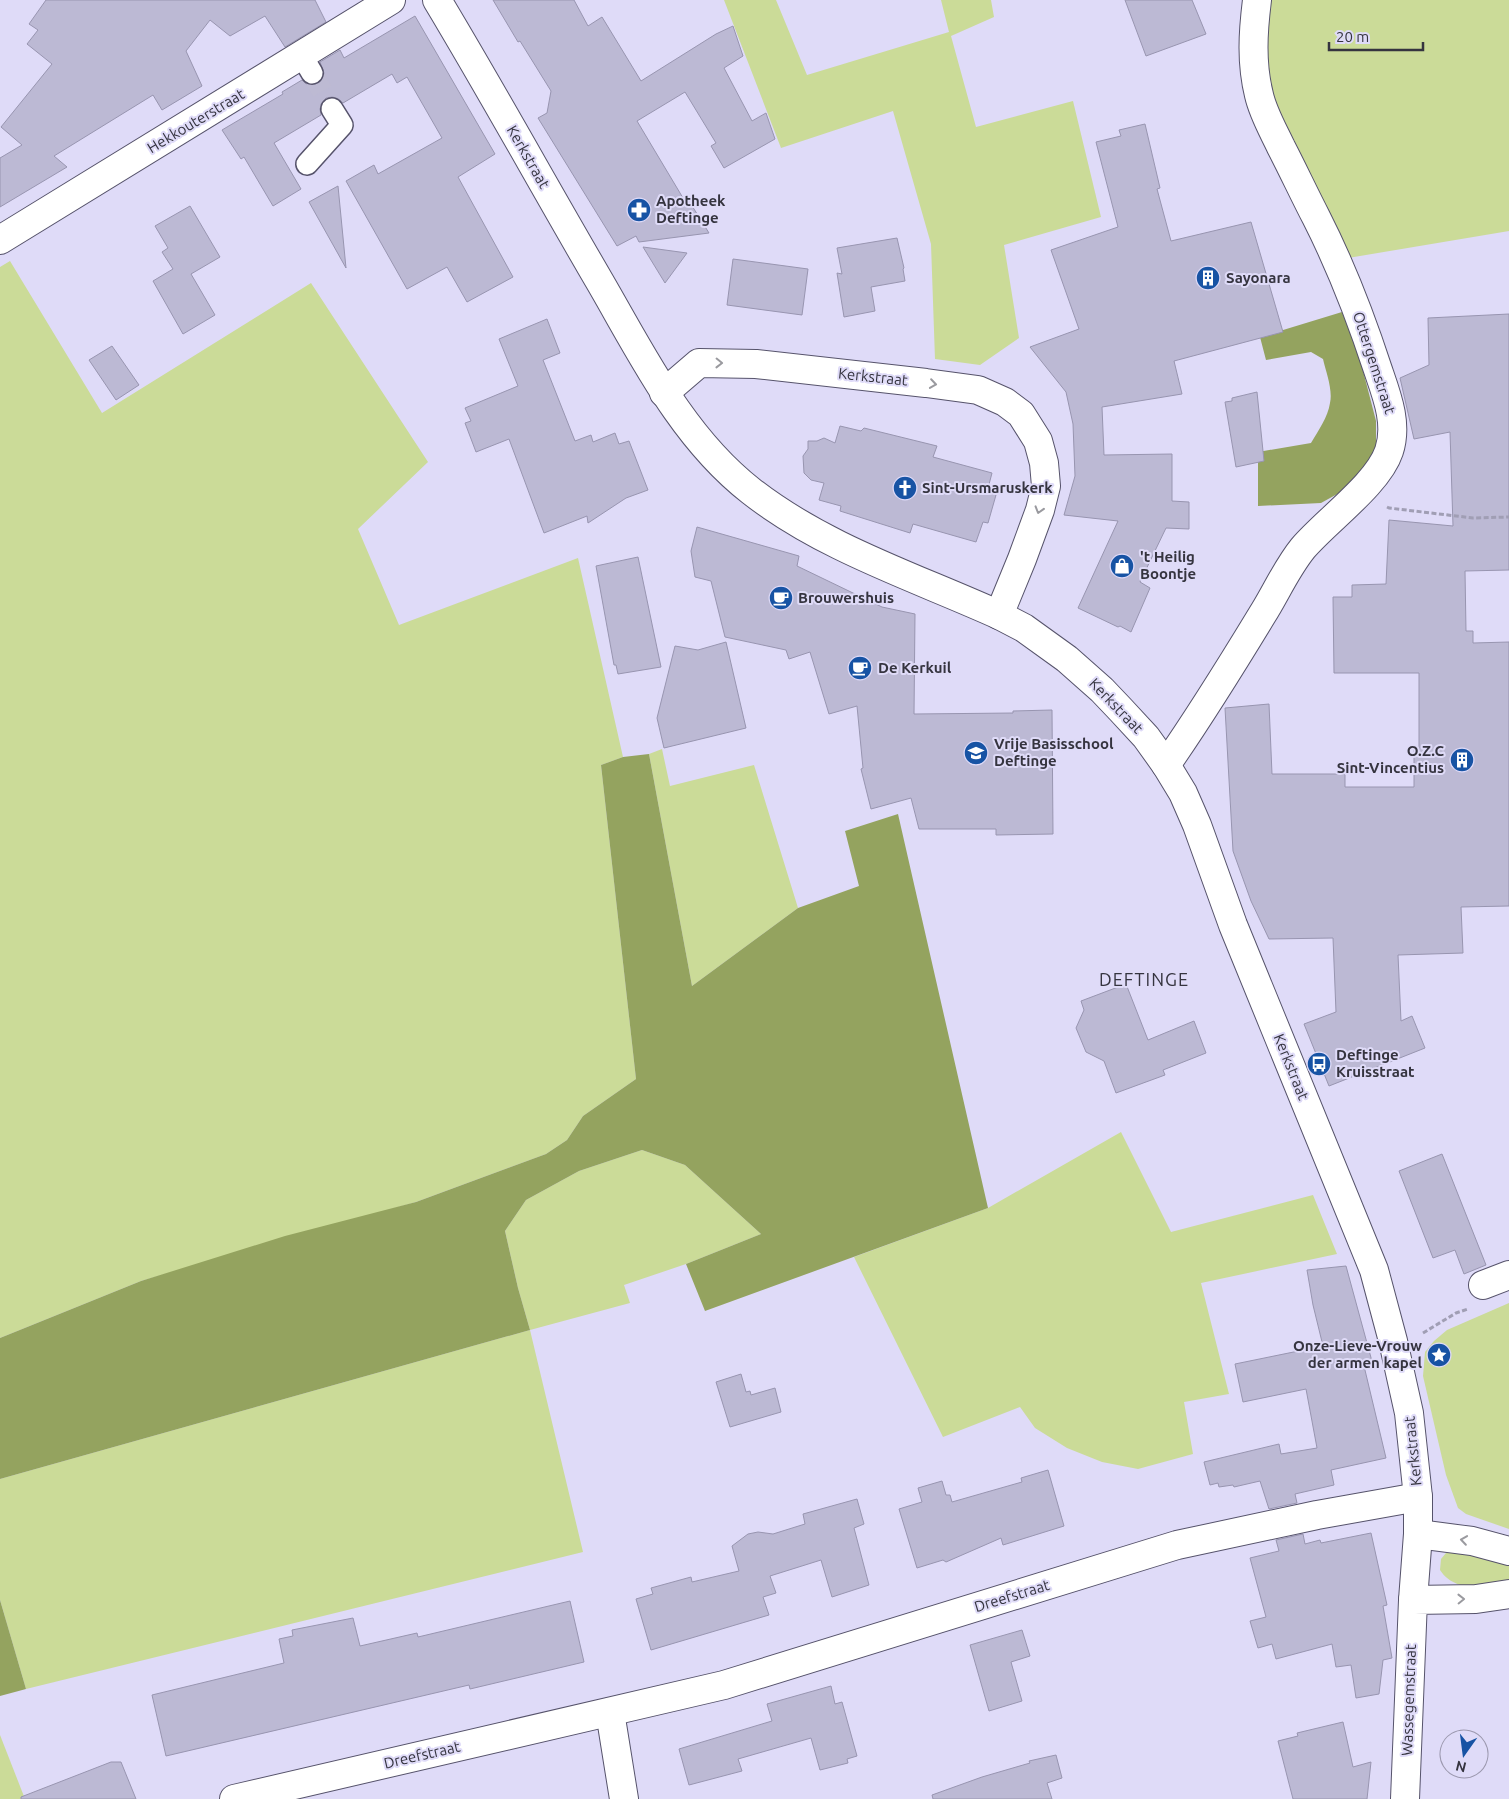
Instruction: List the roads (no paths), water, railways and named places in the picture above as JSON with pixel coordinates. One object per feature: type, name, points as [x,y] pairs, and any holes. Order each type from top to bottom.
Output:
[{"type":"street","name":"Hekkouterstraat","points":[[0,240],[307,64],[391,0]]},
{"type":"street","name":"Kerkstraat","points":[[437,0],[664,393],[722,466],[751,491],[805,528],[838,545],[999,615],[1024,628],[1047,644],[1102,690],[1146,738],[1166,765],[1182,792],[1197,825],[1233,925],[1374,1270],[1393,1341],[1409,1413],[1418,1497],[1418,1534],[1413,1600]]},
{"type":"street","name":"Ottergemstraat","points":[[1166,765],[1201,714],[1286,573],[1325,525],[1376,474],[1389,450],[1392,436],[1392,417],[1370,344],[1338,259],[1272,129],[1259,96],[1253,48],[1257,0]]},
{"type":"street","points":[[307,164],[342,126],[332,109]]},
{"type":"street","name":"Kerkstraat","points":[[664,393],[699,363],[756,364],[978,390],[1005,402],[1021,414],[1038,441],[1044,463],[1046,486],[1040,510],[1022,560],[999,615]]},
{"type":"street","points":[[1483,1286],[1509,1275]]},
{"type":"street","name":"Dreefstraat","points":[[234,1799],[724,1686],[1177,1545],[1317,1515],[1418,1497]]},
{"type":"street","points":[[1418,1534],[1472,1541],[1509,1551]]},
{"type":"street","points":[[1413,1600],[1476,1599],[1509,1594]]},
{"type":"street","name":"Wassegemstraat","points":[[1405,1799],[1413,1600]]},
{"type":"street","points":[[610,1712],[624,1799]]},
{"type":"tunnel","points":[[312,73],[332,109]]},
{"type":"place","name":"Apotheek Deftinge","points":[[639,210]]},
{"type":"place","name":"Sayonara","points":[[1208,278]]},
{"type":"place","name":"Sint-Ursmaruskerk","points":[[905,488]]},
{"type":"place","name":"'t Heilig Boontje","points":[[1122,566]]},
{"type":"place","name":"Brouwershuis","points":[[781,598]]},
{"type":"place","name":"De Kerkuil","points":[[860,668]]},
{"type":"place","name":"Vrije Basisschool Deftinge","points":[[976,753]]},
{"type":"place","name":"O.Z.C Sint-Vincentius","points":[[1462,760]]},
{"type":"place","name":"Deftinge Kruisstraat","points":[[1319,1064]]},
{"type":"place","name":"Onze-Lieve-Vrouw der armen kapel","points":[[1439,1355]]},
{"type":"district","name":"DEFTINGE","points":[[1144,980]]}]
